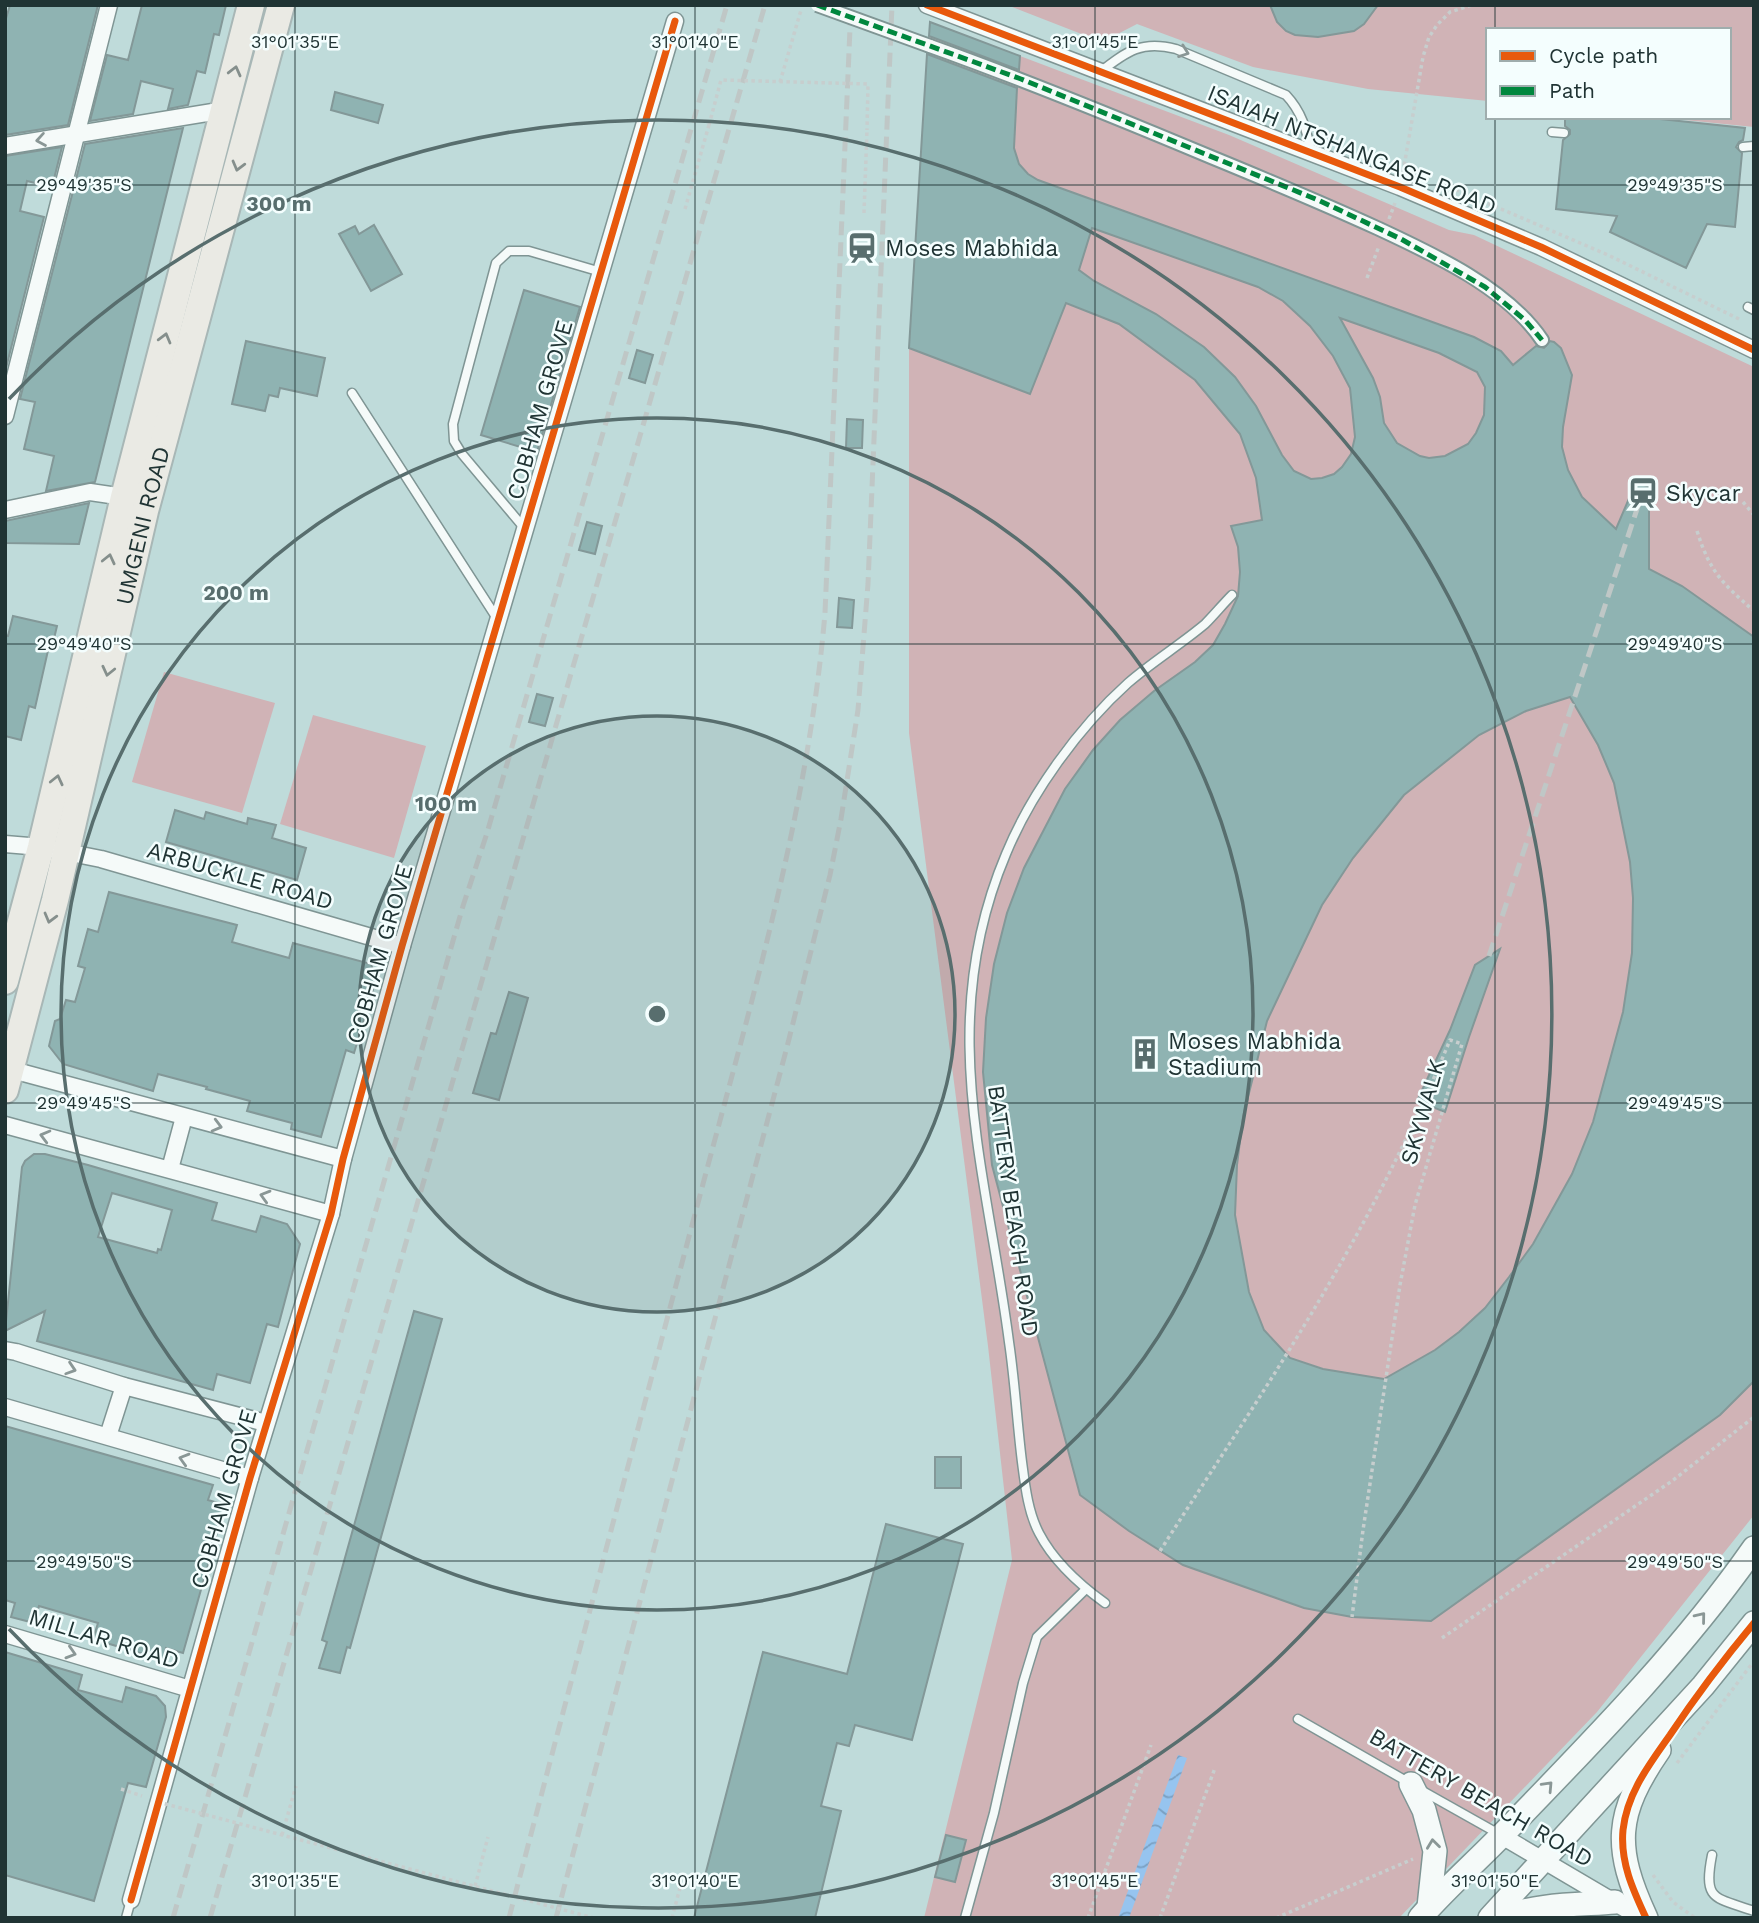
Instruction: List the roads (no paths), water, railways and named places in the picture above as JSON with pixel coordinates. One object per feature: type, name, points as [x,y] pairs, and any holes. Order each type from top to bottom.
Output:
[{"type":"main road","name":"UMGENI ROAD","points":[[7,1076],[124,497],[251,5]]},
{"type":"main road","name":"UMGENI ROAD","points":[[5,981],[53,849],[281,5]]},
{"type":"main road","points":[[1424,1913],[1502,1836],[1670,1656],[1754,1548]]},
{"type":"main road","points":[[1490,1918],[1542,1858],[1703,1686],[1754,1623]]},
{"type":"main road","points":[[1644,1918],[1623,1853],[1623,1832],[1628,1808],[1640,1777],[1703,1686]]},
{"type":"main road","points":[[1411,1784],[1424,1810],[1435,1851],[1424,1913]]},
{"type":"main road","points":[[1501,1918],[1542,1908],[1615,1902]]},
{"type":"street","points":[[5,416],[110,5]]},
{"type":"street","points":[[817,5],[1047,89],[1305,195],[1444,262],[1485,286],[1525,320],[1542,340]]},
{"type":"street","name":"ISAIAH NTSHANGASE ROAD","points":[[927,5],[1400,187],[1541,247],[1754,350]]},
{"type":"street","name":"COBHAM GROVE","points":[[131,1900],[266,1423],[331,1214],[343,1158],[402,946],[675,21]]},
{"type":"street","points":[[5,146],[225,110]]},
{"type":"street","points":[[5,510],[90,492],[124,497]]},
{"type":"street","name":"ARBUCKLE ROAD","points":[[5,844],[53,849],[101,859],[402,946]]},
{"type":"street","points":[[7,1076],[184,1117],[343,1158]]},
{"type":"street","points":[[170,1170],[184,1117]]},
{"type":"street","points":[[5,1125],[331,1214]]},
{"type":"street","points":[[5,1350],[124,1386],[266,1423]]},
{"type":"street","points":[[108,1436],[124,1386]]},
{"type":"street","points":[[5,1407],[250,1478]]},
{"type":"street","name":"MILLAR ROAD","points":[[5,1634],[190,1689]]},
{"type":"street","name":"BATTERY BEACH ROAD","points":[[1502,1836],[1644,1918]]},
{"type":"lane","points":[[1100,72],[1124,53],[1140,46],[1160,45],[1177,49],[1286,95],[1297,106],[1312,153]]},
{"type":"lane","points":[[1552,132],[1564,133]]},
{"type":"lane","points":[[1743,147],[1754,146]]},
{"type":"lane","points":[[525,529],[454,441],[453,424],[496,263],[509,251],[529,251],[601,272]]},
{"type":"lane","points":[[352,393],[498,621]]},
{"type":"lane","name":"BATTERY BEACH ROAD","points":[[1105,1604],[1059,1562],[1039,1533],[1030,1508],[1003,1298],[971,1104],[968,1040],[978,944],[1006,853],[1062,755],[1086,725],[1128,684],[1206,623],[1232,595]]},
{"type":"lane","points":[[965,1918],[994,1813],[1026,1670],[1037,1637],[1086,1589]]},
{"type":"lane","name":"BATTERY BEACH ROAD","points":[[1298,1719],[1502,1836]]},
{"type":"lane","points":[[1712,1855],[1708,1888],[1725,1901],[1754,1911]]},
{"type":"lane","name":"COBHAM GROVE","points":[[126,1918],[131,1900]]},
{"type":"water","points":[[1178,1755],[1187,1758],[1129,1918],[1118,1918]]},
{"type":"railway","points":[[173,1918],[463,906],[487,833],[727,5]]},
{"type":"railway","points":[[210,1918],[765,5]]},
{"type":"railway","points":[[509,1918],[757,982],[805,762],[825,613],[851,5]]},
{"type":"railway","points":[[556,1918],[787,1047],[830,875],[841,819],[858,710],[868,584],[892,5]]},
{"type":"railway","points":[[1489,956],[1641,497]]},
{"type":"place","name":"Moses Mabhida","points":[[862,248]]},
{"type":"place","name":"Skycar","points":[[1643,493]]},
{"type":"place","name":"Moses Mabhida Stadium","points":[[1145,1054]]}]
